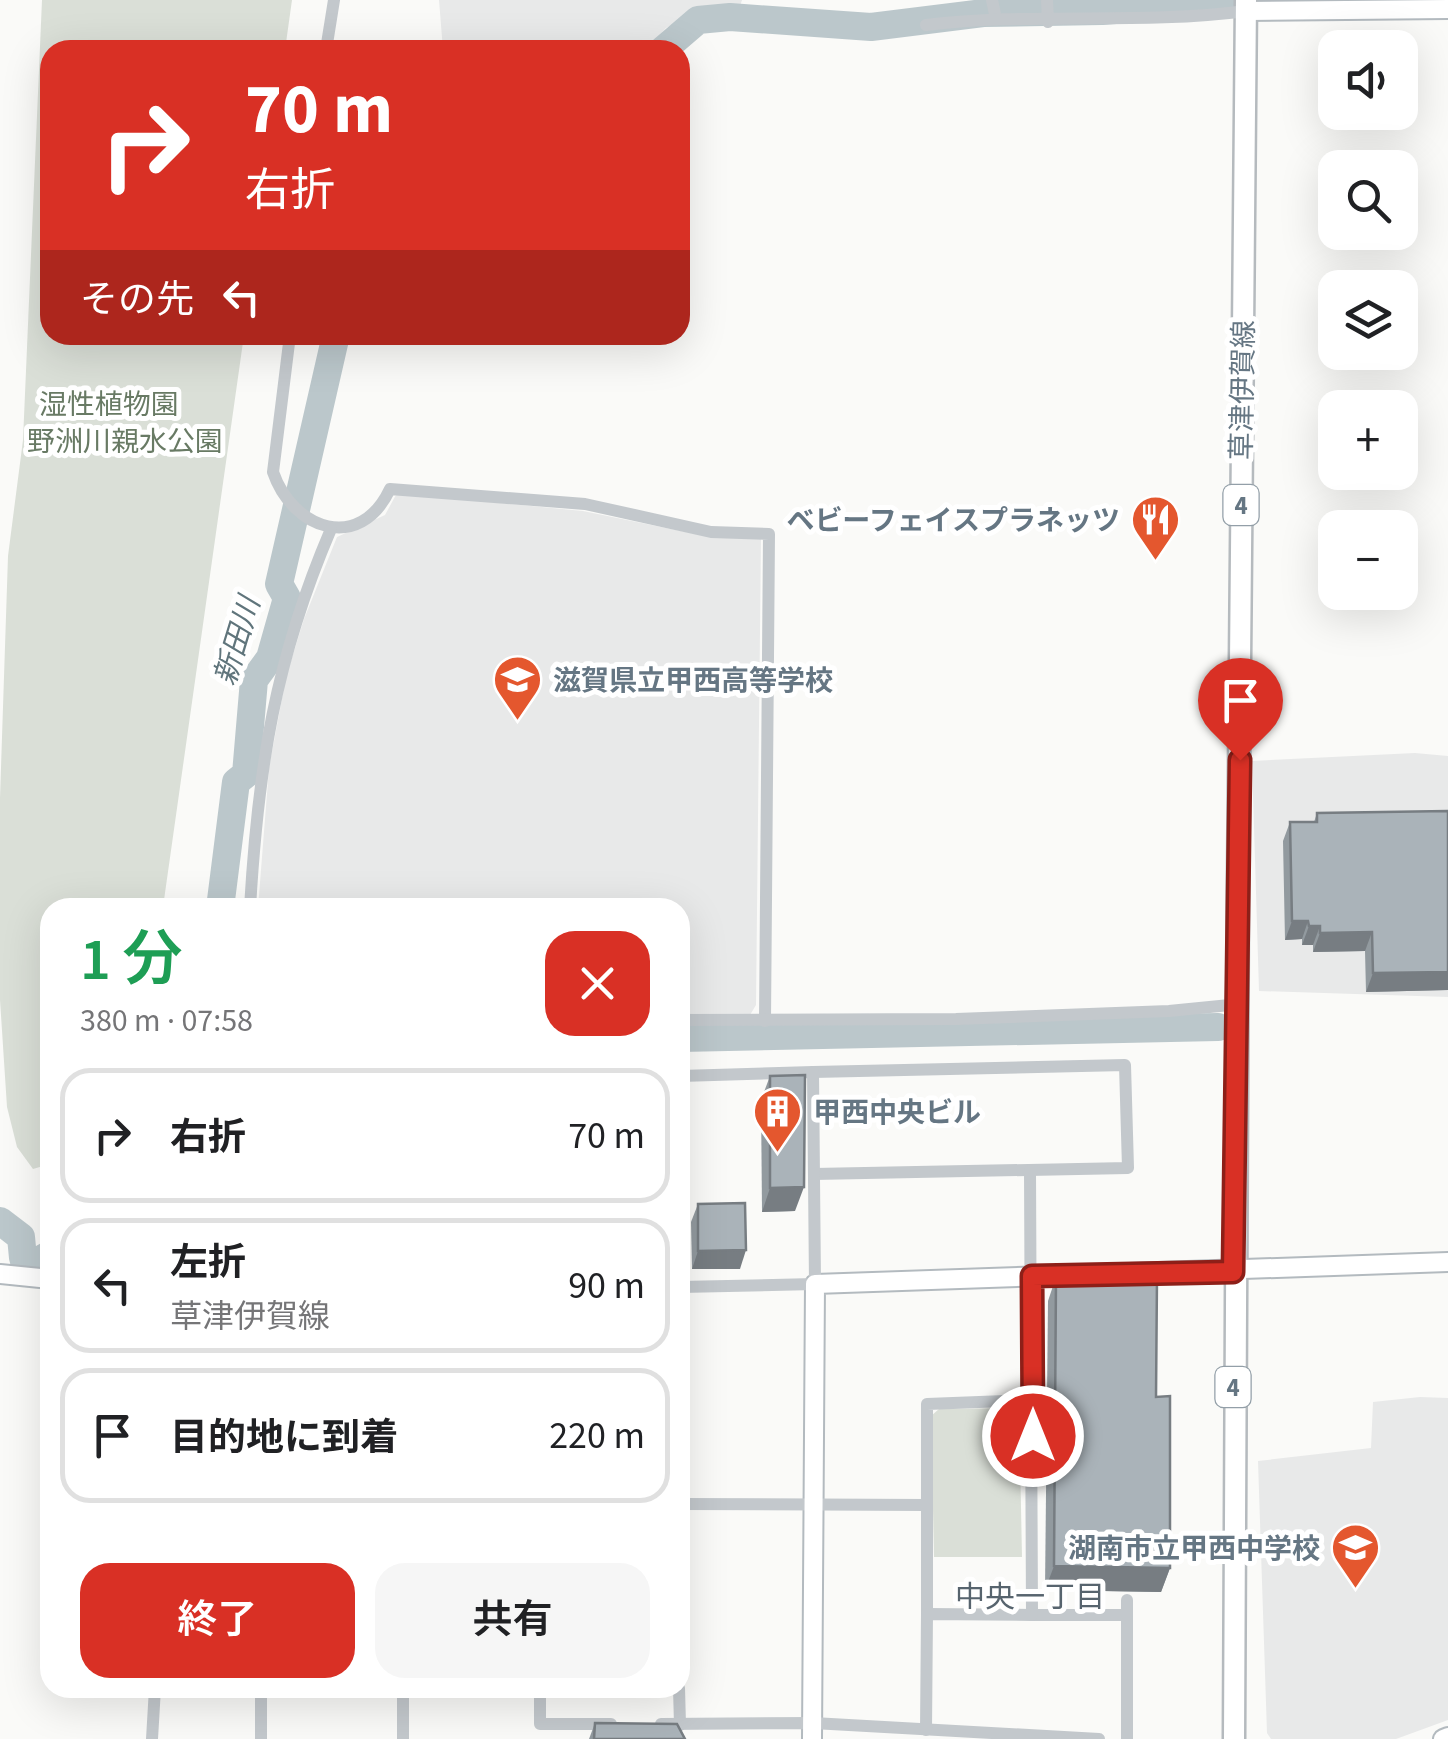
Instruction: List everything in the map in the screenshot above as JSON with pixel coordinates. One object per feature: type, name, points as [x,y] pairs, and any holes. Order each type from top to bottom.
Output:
[{"type":"main road","name":"草津伊賀線","points":[[1234,1739],[1233,1272],[1240,1007],[1246,6]]},
{"type":"street","points":[[328,40],[334,0]]},
{"type":"street","points":[[926,25],[994,9],[1448,9]]},
{"type":"street","points":[[289,345],[273,472],[280,492],[302,516],[331,530],[362,522],[381,508],[390,489],[585,504],[711,532],[769,534],[765,1021]]},
{"type":"street","points":[[251,898],[257,788],[275,690],[300,602],[331,530]]},
{"type":"street","points":[[690,1020],[1034,1016],[1240,1007]]},
{"type":"street","points":[[690,1076],[1125,1066],[1128,1168],[814,1174]]},
{"type":"street","points":[[813,1072],[813,1731]]},
{"type":"street","points":[[1030,1171],[1032,1615]]},
{"type":"street","points":[[690,1288],[1448,1262]]},
{"type":"street","points":[[0,1274],[40,1279]]},
{"type":"street","points":[[926,1730],[927,1404],[1033,1400]]},
{"type":"street","points":[[690,1504],[927,1505]]},
{"type":"street","points":[[1126,1600],[1127,1739]]},
{"type":"street","points":[[928,1614],[1127,1615]]},
{"type":"street","points":[[152,1739],[154,1698]]},
{"type":"street","points":[[261,1698],[261,1739]]},
{"type":"street","points":[[403,1698],[403,1739]]},
{"type":"street","points":[[540,1698],[540,1724],[627,1724]]},
{"type":"street","points":[[680,1698],[680,1724]]},
{"type":"street","points":[[645,1724],[813,1731],[926,1730],[1099,1739]]},
{"type":"shaded area","points":[[439,0],[742,0],[739,9],[694,13],[666,28],[655,40],[442,40]]},
{"type":"shaded area","name":"滋賀県立甲西高等学校","points":[[397,493],[583,511],[715,538],[761,537],[756,1005],[750,1015],[690,1015],[690,898],[259,898],[269,768],[286,677],[304,619],[337,537],[385,515]]},
{"type":"shaded area","points":[[1415,753],[1448,756],[1448,997],[1259,991],[1252,761]]},
{"type":"shaded area","name":"湖南市立甲西中学校","points":[[1448,1398],[1448,1720],[1396,1739],[1271,1739],[1267,1733],[1258,1461],[1371,1448],[1373,1402]]},
{"type":"green space","name":"野洲川親水公園","points":[[42,0],[292,0],[286,40],[40,40]]},
{"type":"green space","name":"野洲川親水公園","points":[[40,46],[40,345],[243,345],[164,898],[40,898],[40,1167],[33,1169],[17,1147],[7,1107],[0,1000],[0,798],[8,556],[23,440]]},
{"type":"green space","points":[[1019,1408],[1022,1557],[934,1557],[931,1416],[939,1409]]},
{"type":"building","points":[[1448,811],[1448,972],[1373,973],[1372,932],[1320,933],[1320,926],[1292,921],[1290,822],[1317,822],[1317,813]]},
{"type":"building","points":[[805,1075],[804,1187],[770,1188],[770,1076]]},
{"type":"building","points":[[745,1203],[746,1250],[698,1251],[698,1204]]},
{"type":"building","points":[[1056,1277],[1157,1277],[1156,1397],[1170,1396],[1170,1568],[1054,1566]]},
{"type":"building","points":[[595,1723],[677,1724],[685,1739],[594,1739]]},
{"type":"waterway","name":"新田川","points":[[675,40],[698,20],[730,17],[871,27],[983,13],[1102,11],[1223,2]]},
{"type":"waterway","name":"新田川","points":[[221,898],[236,782],[246,774],[254,680],[270,658],[287,598],[279,584],[334,345]]},
{"type":"waterway","points":[[690,1038],[1218,1027]]},
{"type":"waterway","name":"新田川","points":[[0,1221],[21,1237],[23,1258],[40,1260]]},
{"type":"place","name":"ベビーフェイスプラネッツ","points":[[1155,562]]},
{"type":"place","name":"滋賀県立甲西高等学校","points":[[518,722]]},
{"type":"place","name":"甲西中央ビル","points":[[778,1154]]},
{"type":"place","name":"湖南市立甲西中学校","points":[[1355,1590]]},
{"type":"district","name":"中央一丁目","points":[[1030,1597]]},
{"type":"route","points":[[1033,1436],[1032,1276],[1233,1272],[1240,760]]},
{"type":"park label","name":"湿性植物園","points":[[109,404]]}]
